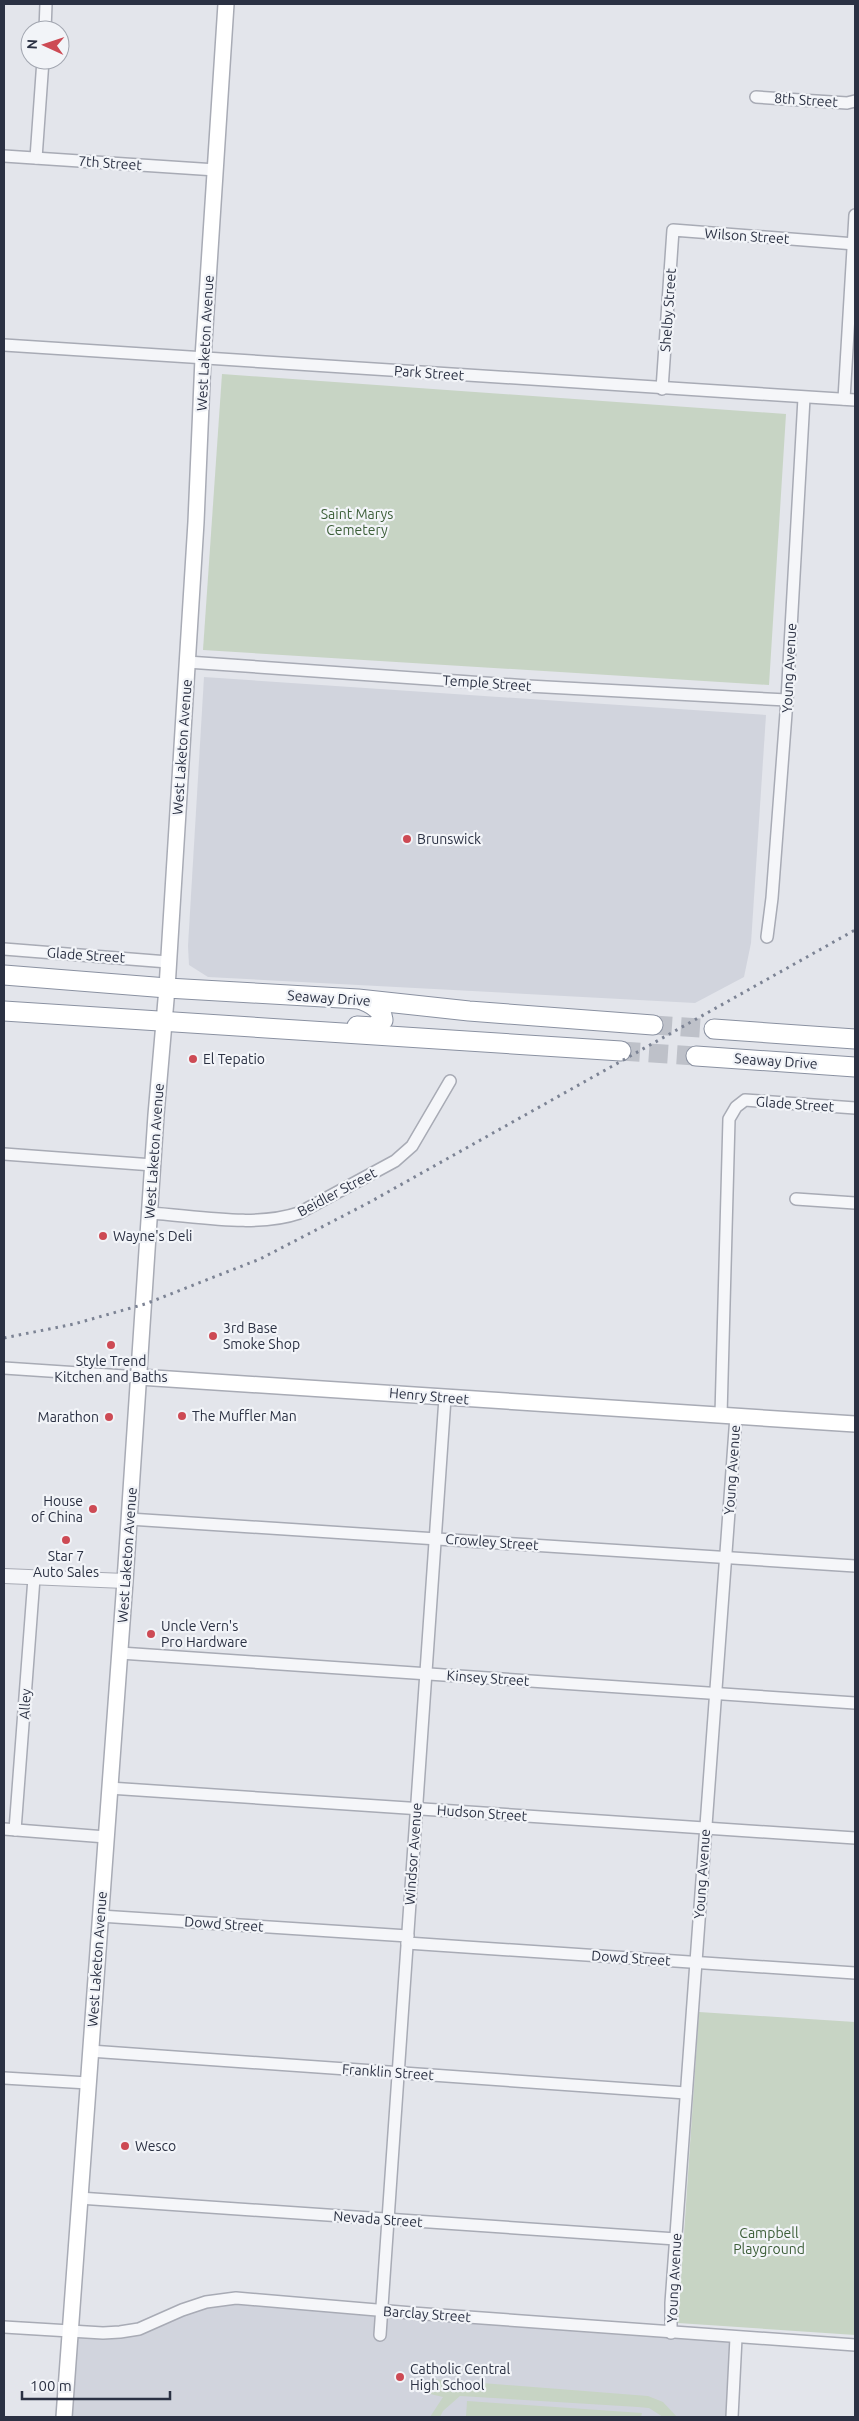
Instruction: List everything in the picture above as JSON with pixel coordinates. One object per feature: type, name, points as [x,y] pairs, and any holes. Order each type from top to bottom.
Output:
[{"type":"highway","name":"Seaway Drive","points":[[4,975],[167,988],[358,999],[469,1011],[653,1025]]},
{"type":"highway","points":[[4,984],[125,993],[142,986]]},
{"type":"highway","points":[[188,1024],[205,1017],[374,1027],[380,1024],[383,1020],[380,1012],[370,1004],[358,999]]},
{"type":"highway","points":[[4,1011],[621,1051]]},
{"type":"highway","name":"Seaway Drive","points":[[714,1029],[855,1039]]},
{"type":"highway","name":"Seaway Drive","points":[[696,1056],[855,1067]]},
{"type":"main road","name":"West Laketon Avenue","points":[[64,2417],[120,1653],[163,1022],[167,988],[203,358],[226,4]]},
{"type":"main road","name":"Henry Street","points":[[139,1377],[855,1424]]},
{"type":"street","points":[[45,20],[46,4]]},
{"type":"street","points":[[36,158],[42,70]]},
{"type":"street","name":"8th Street","points":[[756,97],[847,103],[855,101]]},
{"type":"street","name":"7th Street","points":[[4,156],[216,170]]},
{"type":"street","points":[[849,400],[855,215]]},
{"type":"street","name":"Wilson Street","points":[[673,230],[854,244]]},
{"type":"street","name":"Shelby Street","points":[[662,389],[673,230]]},
{"type":"street","name":"Park Street","points":[[4,345],[849,400]]},
{"type":"street","name":"Young Avenue","points":[[767,936],[772,898],[787,700],[804,398]]},
{"type":"street","name":"Temple Street","points":[[187,662],[538,686],[787,700]]},
{"type":"street","name":"Glade Street","points":[[4,949],[168,962]]},
{"type":"street","name":"Beidler Street","points":[[150,1213],[254,1220],[286,1218],[298,1213],[394,1161],[412,1146],[450,1081]]},
{"type":"street","name":"Glade Street","points":[[736,1107],[745,1100],[855,1108]]},
{"type":"street","name":"Young Avenue","points":[[671,2332],[686,2093],[725,1557],[728,1415],[729,1119],[736,1107]]},
{"type":"street","points":[[4,1154],[153,1165]]},
{"type":"street","points":[[796,1199],[855,1203]]},
{"type":"street","name":"Henry Street","points":[[4,1368],[139,1377]]},
{"type":"street","name":"Windsor Avenue","points":[[380,2335],[390,2220],[445,1398]]},
{"type":"street","name":"Crowley Street","points":[[129,1519],[855,1566]]},
{"type":"street","points":[[4,1576],[125,1581]]},
{"type":"street","name":"Alley","points":[[10,1829],[34,1578]]},
{"type":"street","name":"Kinsey Street","points":[[120,1653],[855,1703]]},
{"type":"street","name":"Hudson Street","points":[[109,1788],[855,1838]]},
{"type":"street","points":[[10,1829],[106,1836]]},
{"type":"street","name":"Dowd Street","points":[[100,1916],[855,1973]]},
{"type":"street","name":"Franklin Street","points":[[90,2052],[686,2093]]},
{"type":"street","points":[[4,2078],[88,2083]]},
{"type":"street","name":"Nevada Street","points":[[79,2198],[676,2239]]},
{"type":"street","name":"Barclay Street","points":[[4,2327],[102,2333],[139,2329],[182,2310],[206,2302],[236,2298],[736,2338],[855,2345]]},
{"type":"street","points":[[732,2417],[736,2338]]},
{"type":"shaded area","points":[[204,677],[766,715],[751,943],[744,977],[695,1003],[208,977],[189,965],[188,946]]},
{"type":"shaded area","name":"Catholic Central High School","points":[[236,2298],[736,2338],[731,2417],[64,2417],[71,2331],[103,2333]]},
{"type":"green space","name":"Saint Marys Cemetery","points":[[222,374],[786,414],[769,685],[203,650]]},
{"type":"green space","name":"Campbell Playground","points":[[699,2012],[855,2022],[855,2335],[678,2323]]},
{"type":"green space","points":[[432,2379],[648,2396],[663,2402],[677,2417],[663,2417],[649,2408],[460,2396],[443,2411],[440,2417],[430,2417],[443,2397],[430,2394]]},
{"type":"green space","points":[[467,2401],[642,2413],[641,2417],[466,2417]]},
{"type":"tunnel","points":[[653,1025],[714,1029]]},
{"type":"tunnel","points":[[621,1051],[696,1056]]},
{"type":"railway","points":[[4,1338],[74,1324],[145,1304],[260,1259],[370,1202],[855,930]]},
{"type":"place","name":"Brunswick","points":[[407,839]]},
{"type":"place","name":"El Tepatio","points":[[193,1059]]},
{"type":"place","name":"Wayne's Deli","points":[[103,1236]]},
{"type":"place","name":"3rd Base Smoke Shop","points":[[213,1336]]},
{"type":"place","name":"Style Trend Kitchen and Baths","points":[[111,1345]]},
{"type":"place","name":"The Muffler Man","points":[[182,1416]]},
{"type":"place","name":"Marathon","points":[[109,1417]]},
{"type":"place","name":"House of China","points":[[93,1509]]},
{"type":"place","name":"Star 7 Auto Sales","points":[[66,1540]]},
{"type":"place","name":"Uncle Vern's Pro Hardware","points":[[151,1634]]},
{"type":"place","name":"Wesco","points":[[125,2146]]},
{"type":"place","name":"Catholic Central High School","points":[[400,2377]]}]
